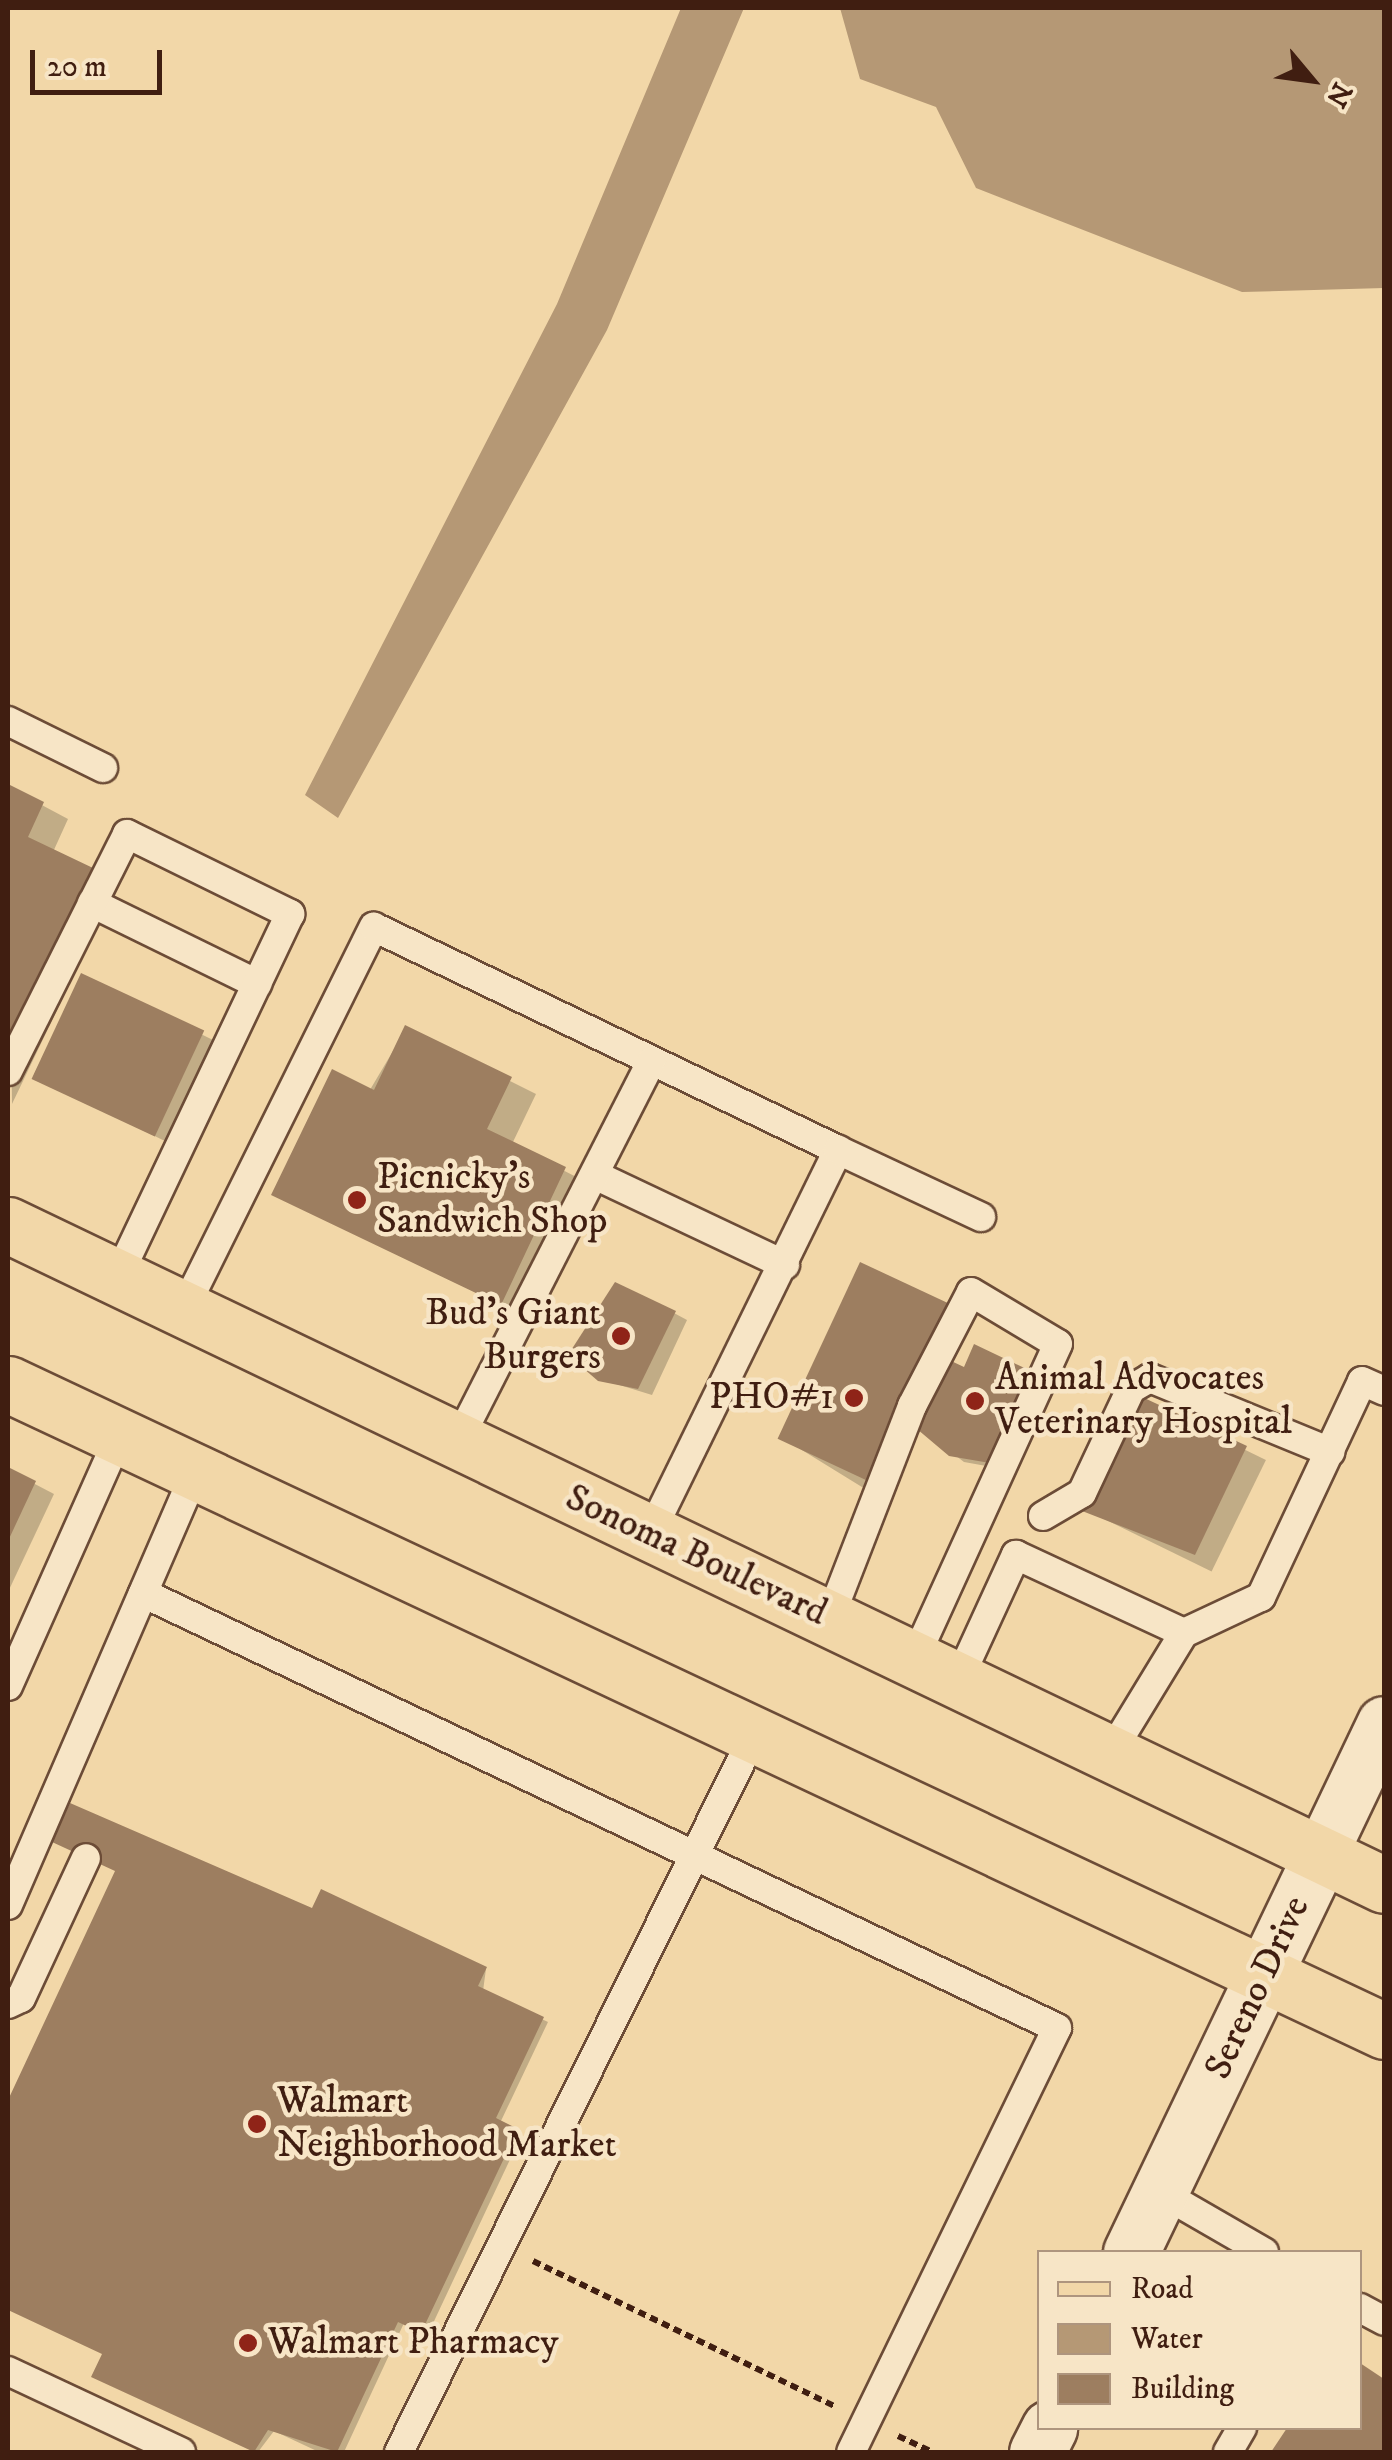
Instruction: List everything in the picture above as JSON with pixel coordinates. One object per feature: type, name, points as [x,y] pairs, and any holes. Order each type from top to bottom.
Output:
[{"type":"main road","name":"Sonoma Boulevard","points":[[8,1225],[1384,1885]]},
{"type":"main road","points":[[8,1384],[1384,2032]]},
{"type":"street","name":"Sereno Drive","points":[[1133,2250],[1384,1723]]},
{"type":"lane","points":[[8,720],[103,768]]},
{"type":"lane","points":[[8,1071],[126,834],[290,914],[118,1277]]},
{"type":"lane","points":[[92,903],[258,984]]},
{"type":"lane","points":[[184,1309],[374,926],[981,1217]]},
{"type":"lane","points":[[457,1442],[597,1176],[652,1062]]},
{"type":"lane","points":[[650,1534],[786,1265],[838,1150]]},
{"type":"lane","points":[[597,1176],[786,1265]]},
{"type":"lane","points":[[829,1620],[912,1406],[972,1292],[1058,1344],[936,1671]]},
{"type":"lane","points":[[1043,1516],[1082,1493],[1130,1389],[1150,1378],[1330,1452]]},
{"type":"lane","points":[[1110,1754],[1184,1633],[1261,1597],[1362,1381],[1384,1392]]},
{"type":"lane","points":[[9,1678],[120,1437]]},
{"type":"lane","points":[[8,1904],[195,1472]]},
{"type":"lane","points":[[936,1671],[1016,1555],[1184,1633]]},
{"type":"lane","points":[[143,1593],[691,1859],[1058,2028],[850,2452]]},
{"type":"lane","points":[[399,2452],[496,2244],[754,1735]]},
{"type":"lane","points":[[8,2004],[21,1998],[86,1858]]},
{"type":"lane","points":[[1160,2192],[1261,2250]]},
{"type":"lane","points":[[1362,2309],[1384,2321]]},
{"type":"lane","points":[[8,2371],[180,2452]]},
{"type":"lane","points":[[1228,2452],[1241,2430]]},
{"type":"path","points":[[496,2244],[933,2452]]},
{"type":"water","points":[[681,8],[744,8],[607,330],[338,818],[305,795],[557,304]]},
{"type":"water","points":[[840,8],[1384,8],[1384,288],[1242,292],[976,188],[936,107],[860,79]]},
{"type":"building","points":[[8,784],[44,802],[28,837],[93,868],[8,1047]]},
{"type":"building","points":[[81,973],[204,1030],[155,1137],[32,1079]]},
{"type":"building","points":[[405,1025],[512,1077],[487,1129],[566,1167],[501,1305],[271,1195],[332,1069],[374,1090]]},
{"type":"building","name":"PHO#1","points":[[860,1262],[952,1305],[869,1481],[778,1439]]},
{"type":"building","name":"Bud's Giant Burgers","points":[[615,1282],[676,1311],[638,1389],[598,1381],[568,1355]]},
{"type":"building","name":"Animal Advocates Veterinary Hospital","points":[[974,1344],[1033,1372],[990,1463],[949,1456],[917,1429],[949,1360],[964,1367]]},
{"type":"building","points":[[1140,1396],[1247,1446],[1195,1555],[1077,1509]]},
{"type":"building","points":[[8,1467],[36,1481],[8,1541]]},
{"type":"building","name":"Walmart Neighborhood Market","points":[[70,1803],[312,1908],[321,1889],[487,1967],[478,1986],[544,2017],[496,2118],[518,2129],[421,2333],[398,2322],[337,2452],[268,2430],[254,2452],[91,2377],[102,2354],[8,2310],[8,2100],[115,1871],[52,1842]]},
{"type":"building","points":[[1362,2364],[1384,2379],[1384,2452],[1271,2452],[1286,2430],[1362,2430]]},
{"type":"place","name":"Picnicky's Sandwich Shop","points":[[357,1200]]},
{"type":"place","name":"Bud's Giant Burgers","points":[[621,1336]]},
{"type":"place","name":"PHO#1","points":[[854,1398]]},
{"type":"place","name":"Animal Advocates Veterinary Hospital","points":[[975,1401]]},
{"type":"place","name":"Walmart Neighborhood Market","points":[[257,2124]]},
{"type":"place","name":"Walmart Pharmacy","points":[[248,2343]]}]
